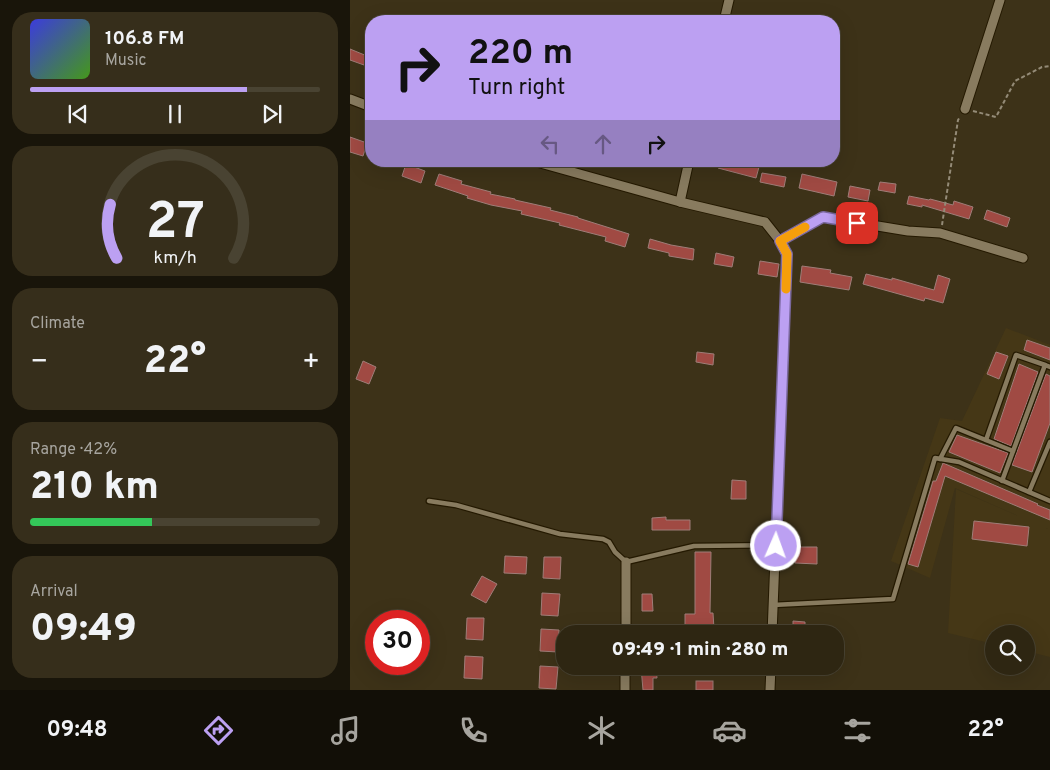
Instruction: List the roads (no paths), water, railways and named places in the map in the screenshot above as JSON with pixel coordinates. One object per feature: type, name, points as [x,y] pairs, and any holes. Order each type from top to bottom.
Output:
[{"type":"street","points":[[725,15],[729,0]]},
{"type":"street","points":[[965,110],[1000,0]]},
{"type":"street","points":[[350,99],[365,105]]},
{"type":"street","points":[[555,167],[680,202],[765,222],[780,241],[787,254],[772,625]]},
{"type":"street","points":[[680,202],[688,167]]},
{"type":"street","points":[[780,241],[823,217],[908,231],[940,233],[1023,258]]},
{"type":"street","points":[[626,562],[626,625]]},
{"type":"street","points":[[625,675],[625,690]]},
{"type":"street","points":[[770,690],[771,675]]},
{"type":"lane","points":[[986,440],[1016,355],[1050,367]]},
{"type":"lane","points":[[1002,480],[1044,365]]},
{"type":"lane","points":[[940,459],[956,428],[1013,451]]},
{"type":"lane","points":[[1029,492],[1050,442]]},
{"type":"lane","points":[[773,605],[893,599],[935,458],[959,462],[1050,501]]},
{"type":"lane","points":[[429,501],[456,505],[560,534],[602,538],[609,542],[615,552],[626,562],[694,546],[776,546]]}]
